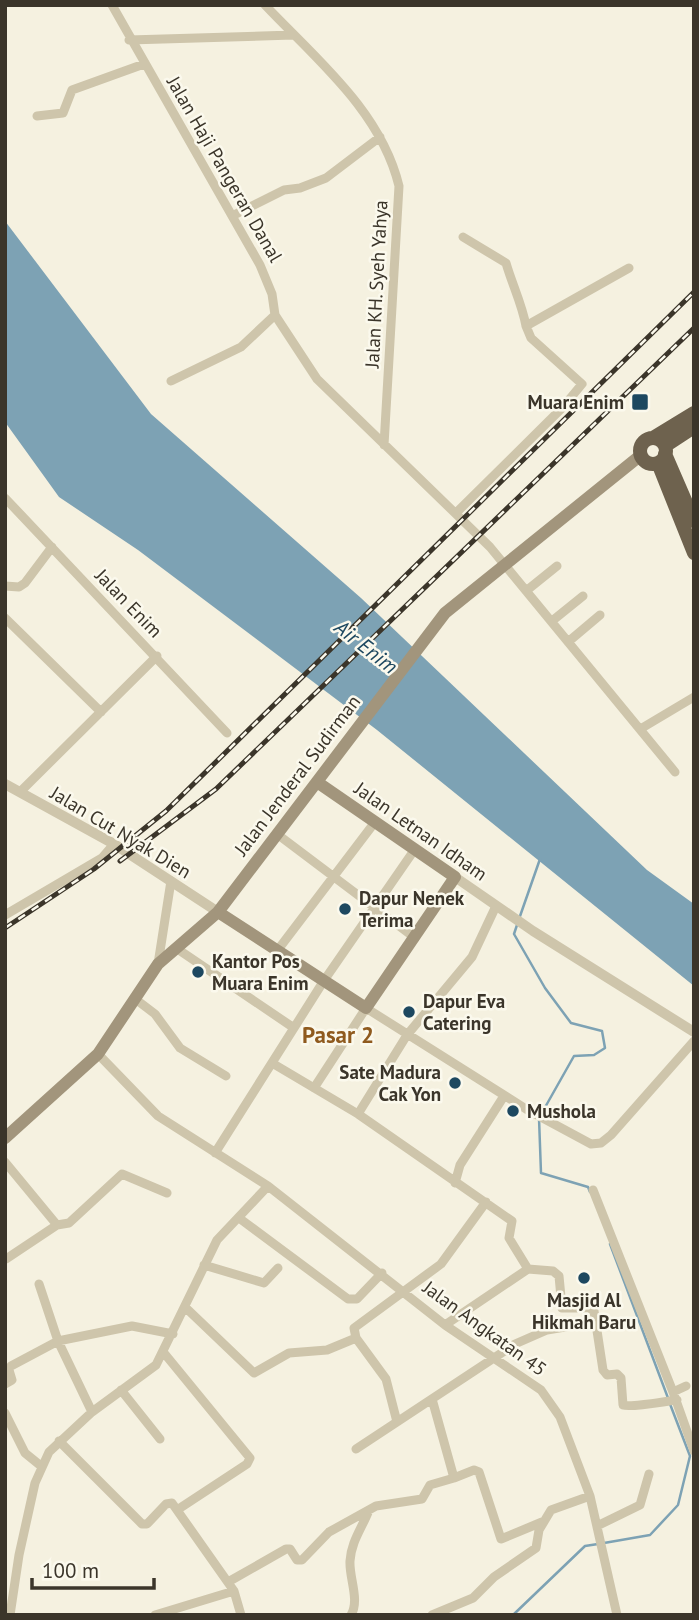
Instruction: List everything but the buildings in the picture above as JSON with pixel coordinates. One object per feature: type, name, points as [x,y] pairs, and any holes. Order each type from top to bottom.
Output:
[{"type":"highway","points":[[694,413],[660,450],[651,463],[641,455],[642,443],[660,450],[694,521]]},
{"type":"highway","points":[[660,450],[694,427]]},
{"type":"highway","points":[[660,450],[694,553]]},
{"type":"main road","name":"Jalan Jenderal Sudirman","points":[[5,1138],[98,1054],[158,964],[218,912],[445,613],[641,455]]},
{"type":"main road","name":"Jalan Letnan Idham","points":[[317,782],[455,877]]},
{"type":"main road","points":[[218,912],[366,1008],[455,877]]},
{"type":"street","name":"Jalan Haji Pangeran Danal","points":[[112,5],[267,278],[275,315],[317,379],[457,512],[504,563],[642,728],[675,772]]},
{"type":"street","name":"Jalan KH. Syeh Yahya","points":[[265,5],[343,85],[380,137],[391,157],[399,186],[384,445]]},
{"type":"street","points":[[130,40],[293,35]]},
{"type":"street","points":[[37,116],[64,113],[72,90],[144,64]]},
{"type":"street","points":[[232,216],[284,190],[300,188],[326,178],[380,137]]},
{"type":"street","points":[[457,512],[555,416],[582,384],[531,338],[506,263],[463,237]]},
{"type":"street","points":[[526,326],[629,268]]},
{"type":"street","points":[[172,382],[241,347],[275,315]]},
{"type":"street","name":"Jalan Enim","points":[[5,498],[228,733]]},
{"type":"street","points":[[5,586],[19,587],[25,583],[52,547]]},
{"type":"street","points":[[526,591],[557,566]]},
{"type":"street","points":[[552,621],[583,596]]},
{"type":"street","points":[[568,642],[600,615]]},
{"type":"street","points":[[5,618],[101,712]]},
{"type":"street","points":[[20,792],[157,656]]},
{"type":"street","points":[[642,728],[694,697]]},
{"type":"street","name":"Jalan Cut Nyak Dien","points":[[5,784],[114,844],[218,912]]},
{"type":"street","points":[[277,951],[375,822]]},
{"type":"street","points":[[277,834],[415,938]]},
{"type":"street","points":[[5,915],[102,858],[114,844]]},
{"type":"street","points":[[215,1153],[323,982],[415,849]]},
{"type":"street","name":"Jalan Letnan Idham","points":[[455,877],[533,931],[694,1032]]},
{"type":"street","points":[[158,964],[171,881]]},
{"type":"street","points":[[358,1114],[407,1035],[472,957],[500,908]]},
{"type":"street","points":[[176,948],[294,1028]]},
{"type":"street","points":[[134,998],[155,1014],[180,1048],[226,1076]]},
{"type":"street","points":[[314,1088],[366,1008],[553,1125],[591,1144],[601,1143],[694,1041]]},
{"type":"street","name":"Jalan Angkatan 45","points":[[98,1054],[158,1116],[268,1186],[445,1325],[541,1390],[554,1407],[590,1496],[599,1525],[617,1615]]},
{"type":"street","points":[[272,1063],[358,1114],[512,1221],[509,1238],[528,1269]]},
{"type":"street","points":[[455,1182],[460,1165],[505,1096]]},
{"type":"street","points":[[5,1162],[57,1225]]},
{"type":"street","points":[[6,1259],[57,1225],[69,1223],[122,1174],[167,1193]]},
{"type":"street","points":[[10,1615],[19,1555],[41,1466],[59,1441],[92,1412],[156,1365],[173,1335],[217,1240],[268,1186]]},
{"type":"street","points":[[593,1190],[675,1397],[690,1424],[694,1451]]},
{"type":"street","points":[[397,1422],[386,1379],[353,1332],[357,1325],[441,1264],[486,1202]]},
{"type":"street","points":[[239,1218],[348,1299],[357,1299],[382,1273]]},
{"type":"street","points":[[204,1265],[264,1283],[278,1268]]},
{"type":"street","points":[[445,1325],[528,1269],[557,1274],[562,1308],[592,1309],[603,1370],[607,1375],[620,1376],[623,1405],[628,1407],[675,1397],[686,1386]]},
{"type":"street","points":[[39,1284],[58,1341],[92,1412]]},
{"type":"street","points":[[186,1308],[254,1373],[289,1353],[327,1350],[356,1338]]},
{"type":"street","points":[[356,1449],[491,1357],[547,1330],[595,1322]]},
{"type":"street","points":[[5,1384],[12,1380],[9,1370],[11,1366],[58,1341],[138,1325],[173,1335]]},
{"type":"street","points":[[164,1353],[250,1458],[247,1464],[177,1510]]},
{"type":"street","points":[[121,1390],[159,1439]]},
{"type":"street","points":[[432,1399],[454,1478]]},
{"type":"street","points":[[5,1413],[25,1453],[41,1466]]},
{"type":"street","points":[[59,1441],[142,1524],[147,1524],[168,1503],[172,1503],[234,1591],[241,1615]]},
{"type":"street","points":[[228,1582],[286,1549],[290,1549],[298,1561],[302,1560],[329,1532],[369,1510],[383,1504],[422,1499],[430,1485],[474,1470],[479,1472],[501,1539],[542,1522]]},
{"type":"street","points":[[599,1525],[640,1506],[649,1474]]},
{"type":"street","points":[[432,1615],[473,1598],[494,1577],[536,1548],[542,1522],[551,1510],[590,1496]]},
{"type":"street","points":[[351,1615],[356,1603],[350,1573],[352,1546],[369,1510]]},
{"type":"street","points":[[155,1615],[234,1591]]},
{"type":"water","name":"Air Enim","points":[[5,221],[151,414],[361,598],[647,870],[694,904],[694,986],[377,730],[138,550],[59,497],[5,422]]},
{"type":"waterway","points":[[519,919],[540,859]]},
{"type":"waterway","points":[[517,925],[514,934],[545,988],[571,1023],[602,1031],[605,1048],[594,1055],[574,1056],[539,1118],[541,1173],[588,1187],[590,1192]]},
{"type":"waterway","points":[[610,1244],[668,1398]]},
{"type":"waterway","points":[[604,1543],[650,1535],[678,1505],[690,1456],[670,1404]]},
{"type":"waterway","points":[[513,1615],[585,1546],[598,1544]]},
{"type":"railway","points":[[5,928],[94,869],[166,811],[694,292]]},
{"type":"railway","points":[[120,861],[216,789],[694,328]]},
{"type":"place","name":"Muara Enim","points":[[640,402]]},
{"type":"place","name":"Dapur Nenek Terima","points":[[345,909]]},
{"type":"place","name":"Kantor Pos Muara Enim","points":[[198,972]]},
{"type":"place","name":"Dapur Eva Catering","points":[[409,1012]]},
{"type":"place","name":"Sate Madura Cak Yon","points":[[455,1083]]},
{"type":"place","name":"Mushola","points":[[513,1111]]},
{"type":"place","name":"Masjid Al Hikmah Baru","points":[[584,1278]]},
{"type":"district","name":"Pasar 2","points":[[338,1035]]}]
